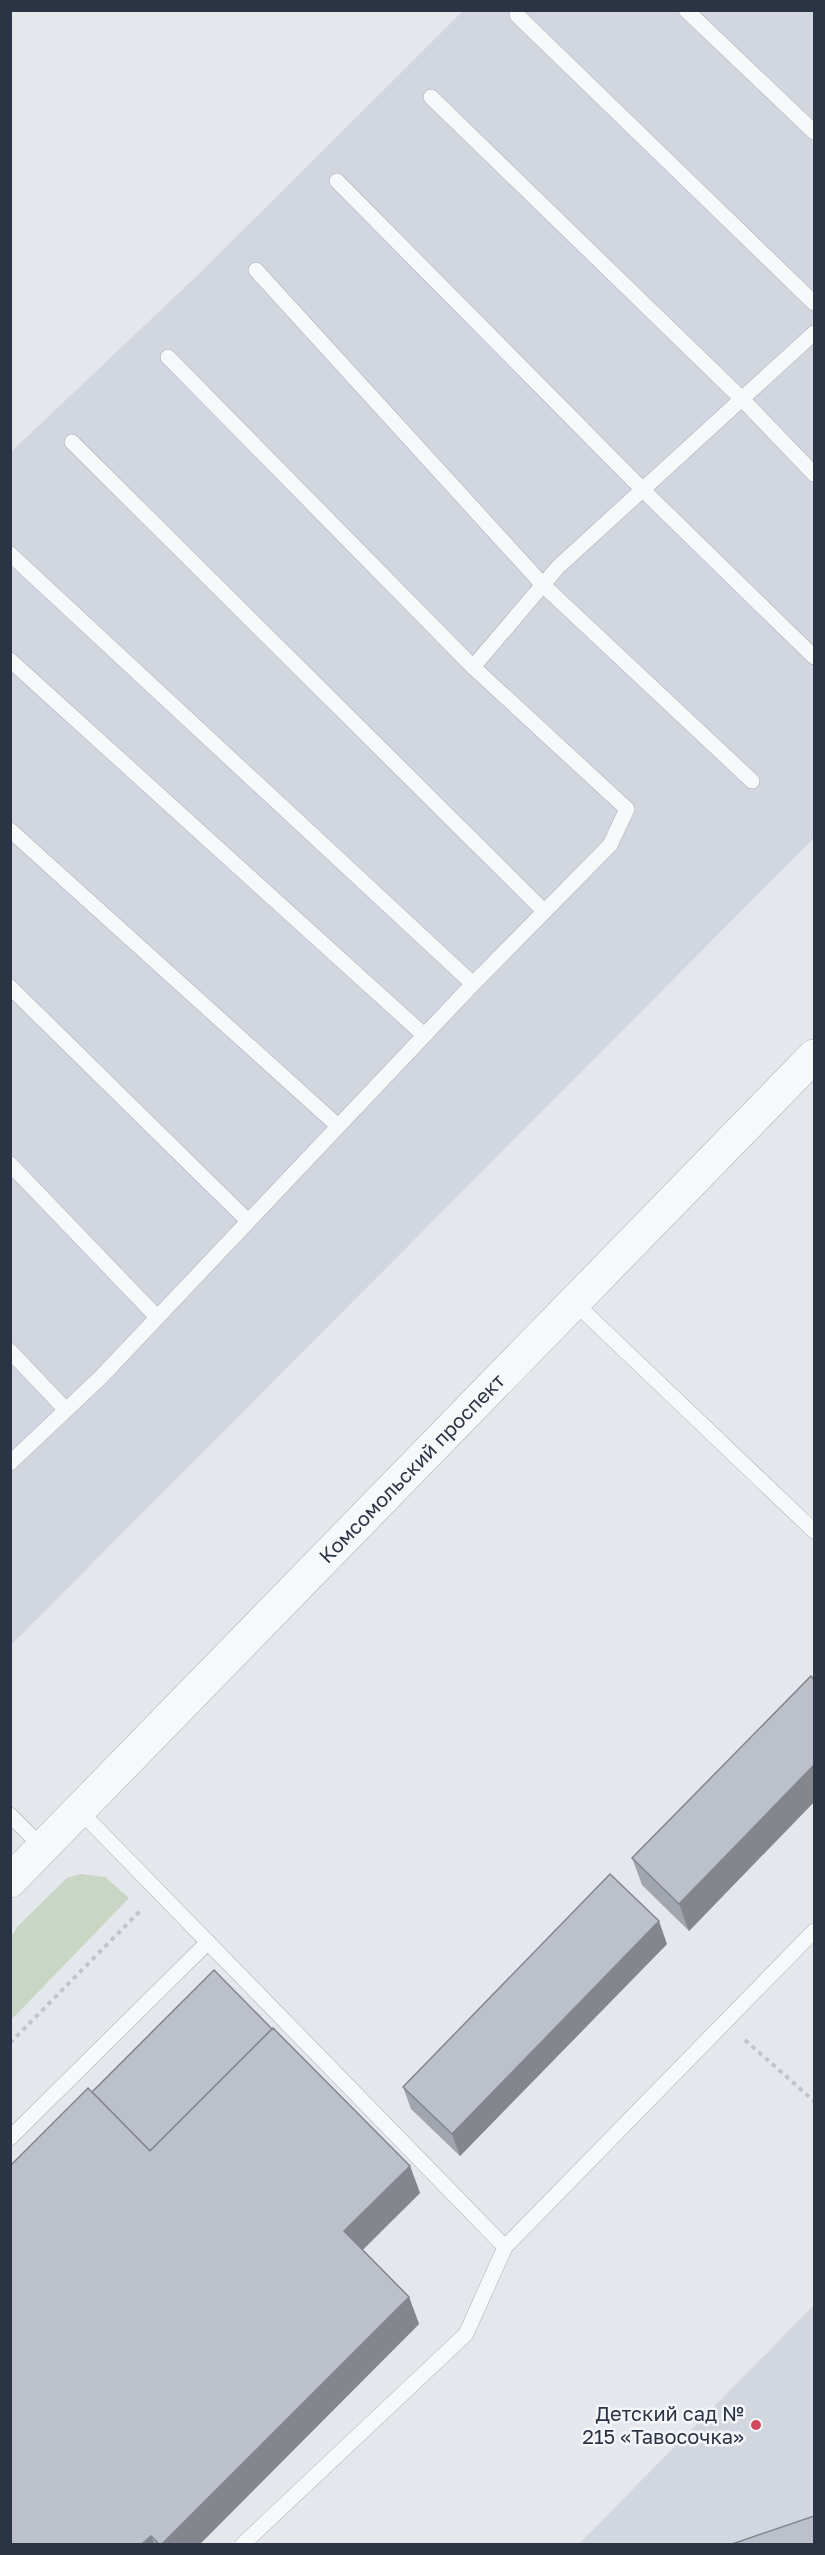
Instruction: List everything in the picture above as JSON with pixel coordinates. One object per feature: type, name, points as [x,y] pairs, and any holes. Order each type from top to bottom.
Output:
[{"type":"street","name":"Комсомольский проспект","points":[[10,1881],[814,1056]]},
{"type":"lane","points":[[686,10],[814,132]]},
{"type":"lane","points":[[517,15],[814,303]]},
{"type":"lane","points":[[431,97],[742,399],[814,474]]},
{"type":"lane","points":[[337,181],[643,490],[814,657]]},
{"type":"lane","points":[[256,270],[543,585],[752,781]]},
{"type":"lane","points":[[473,667],[558,567],[814,333]]},
{"type":"lane","points":[[10,1463],[66,1410],[157,1317],[424,1035],[610,845],[627,809],[473,667],[168,357]]},
{"type":"lane","points":[[72,442],[544,911]]},
{"type":"lane","points":[[10,554],[473,984]]},
{"type":"lane","points":[[10,660],[424,1035]]},
{"type":"lane","points":[[10,830],[338,1126]]},
{"type":"lane","points":[[10,987],[248,1221]]},
{"type":"lane","points":[[10,1164],[157,1317]]},
{"type":"lane","points":[[575,1303],[814,1531]]},
{"type":"lane","points":[[10,1351],[66,1410]]},
{"type":"lane","points":[[80,1810],[505,2247]]},
{"type":"lane","points":[[10,1815],[43,1848]]},
{"type":"lane","points":[[243,2544],[466,2334],[505,2247],[814,1931]]},
{"type":"lane","points":[[10,2138],[208,1942]]},
{"type":"path","points":[[10,2043],[160,1891]]},
{"type":"path","points":[[725,2023],[814,2101]]},
{"type":"shaded area","points":[[463,11],[814,11],[814,838],[11,1645],[11,452],[204,269]]},
{"type":"shaded area","name":"Детский сад № 215 «Тавосочка»","points":[[814,2305],[814,2544],[579,2544]]},
{"type":"green space","points":[[81,1874],[105,1877],[129,1898],[11,2020],[11,1937],[18,1926],[67,1878]]},
{"type":"building","points":[[811,1676],[814,1680],[814,1768],[813,1766],[679,1904],[632,1858]]},
{"type":"building","points":[[610,1874],[659,1921],[452,2134],[403,2087]]},
{"type":"building","points":[[214,1970],[272,2029],[150,2151],[92,2092]]},
{"type":"building","points":[[273,2028],[410,2166],[344,2231],[409,2297],[162,2544],[151,2536],[142,2544],[10,2544],[10,2166],[88,2088],[150,2151]]},
{"type":"building","points":[[814,2516],[814,2544],[732,2544]]},
{"type":"place","name":"Детский сад № 215 «Тавосочка»","points":[[756,2425]]}]
